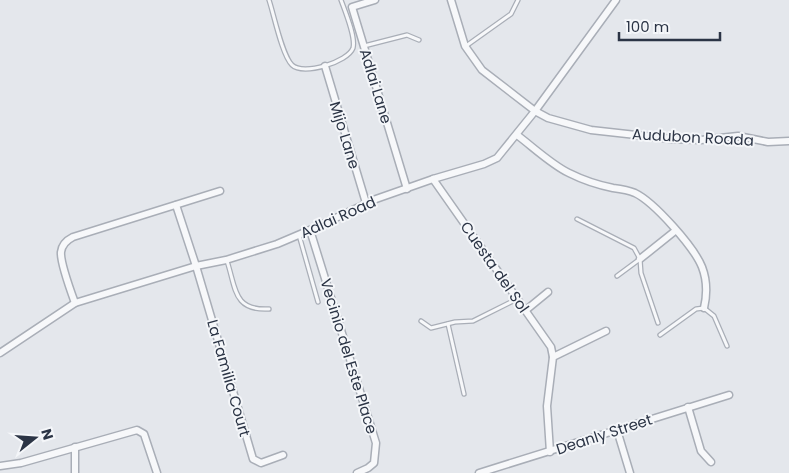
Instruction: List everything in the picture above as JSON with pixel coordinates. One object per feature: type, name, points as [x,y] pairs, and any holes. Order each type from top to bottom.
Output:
[{"type":"street","name":"Adlai Lane","points":[[376,0],[352,8],[407,188]]},
{"type":"street","name":"Audubon Roada","points":[[450,0],[465,46],[482,70],[535,111],[548,118],[591,130],[672,139],[701,140],[738,136],[768,142],[789,141]]},
{"type":"street","name":"Adlai Road","points":[[0,353],[75,303],[196,266],[226,260],[299,235],[366,204],[407,188],[484,164],[497,158],[535,111],[616,0]]},
{"type":"street","name":"Mijo Lane","points":[[325,66],[366,204]]},
{"type":"street","points":[[517,134],[567,172],[584,180],[634,193],[646,199],[688,246],[702,267],[706,300],[704,308]]},
{"type":"street","name":"Cuesta del Sol","points":[[433,179],[526,310],[551,347],[553,356]]},
{"type":"street","points":[[75,303],[61,256],[63,245],[73,236],[220,191]]},
{"type":"street","points":[[176,205],[196,266]]},
{"type":"street","name":"Vecinio del Este Place","points":[[310,230],[376,443],[374,463],[357,473]]},
{"type":"street","points":[[640,259],[675,231]]},
{"type":"street","name":"La Familia Court","points":[[196,266],[253,458],[261,464],[283,455]]},
{"type":"street","points":[[526,310],[548,292]]},
{"type":"street","points":[[550,452],[547,406],[553,356],[606,332]]},
{"type":"street","name":"Deanly Street","points":[[479,473],[728,396]]},
{"type":"street","points":[[688,407],[702,451],[710,462]]},
{"type":"street","points":[[0,466],[21,463],[137,430],[144,434],[157,473]]},
{"type":"street","points":[[617,430],[630,473]]},
{"type":"street","points":[[74,473],[75,447]]},
{"type":"lane","points":[[269,0],[291,65],[304,70],[325,66],[351,52],[354,46],[341,0]]},
{"type":"lane","points":[[465,46],[511,14],[518,0]]},
{"type":"lane","points":[[364,46],[407,35],[419,40]]},
{"type":"lane","points":[[577,219],[634,248],[640,259],[641,273],[658,323]]},
{"type":"lane","points":[[299,235],[318,302]]},
{"type":"lane","points":[[617,276],[640,259]]},
{"type":"lane","points":[[226,260],[240,301],[254,309],[269,309]]},
{"type":"lane","points":[[421,321],[431,328],[473,321],[517,299]]},
{"type":"lane","points":[[660,335],[696,309],[704,308],[714,316],[727,346]]},
{"type":"lane","points":[[448,324],[464,394]]}]
